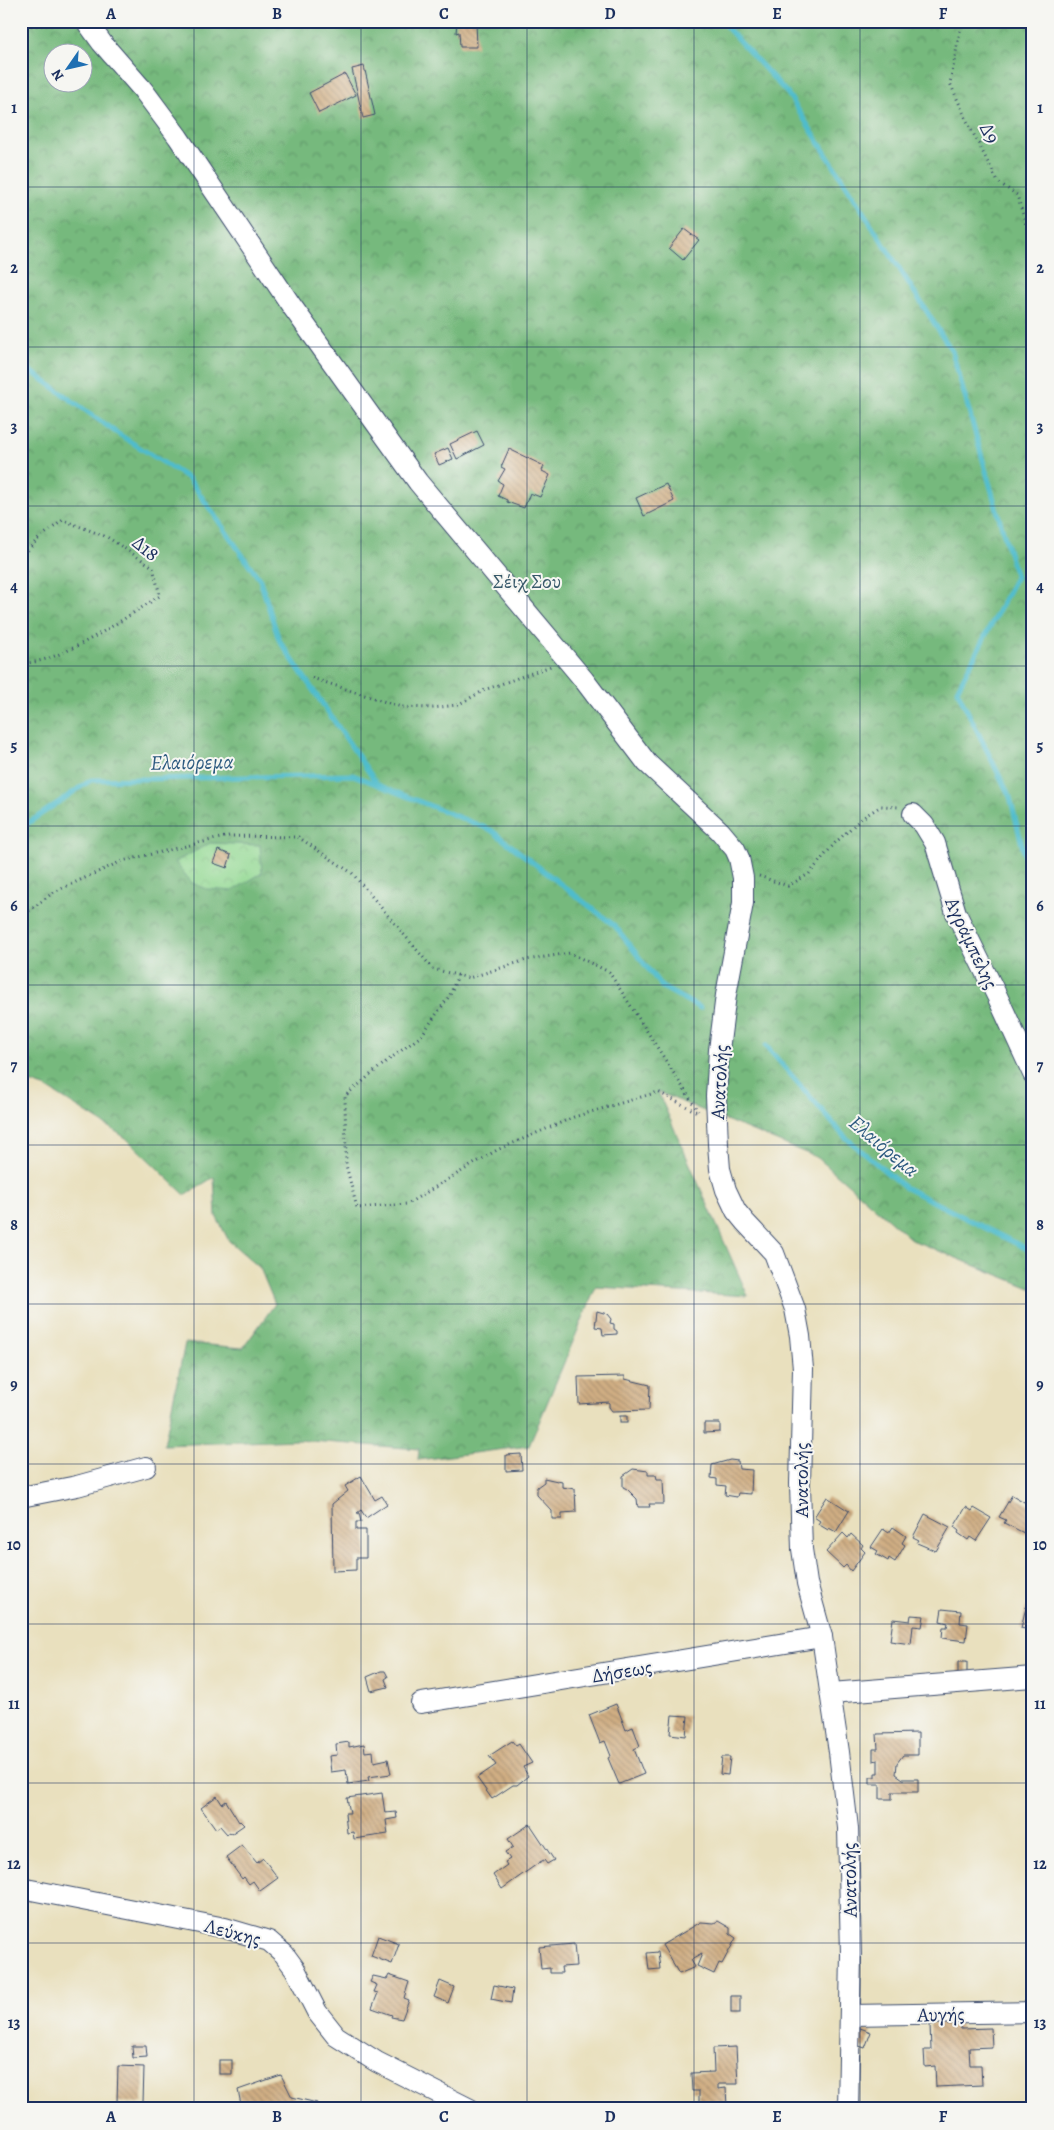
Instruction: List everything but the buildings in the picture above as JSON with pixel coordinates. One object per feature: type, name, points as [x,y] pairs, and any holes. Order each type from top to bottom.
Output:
[{"type":"street","name":"Ανατολής","points":[[87,23],[143,90],[178,137],[291,305],[404,464],[456,530],[568,661],[647,763],[725,836],[737,853],[742,871],[743,903],[726,995],[719,1058],[716,1096],[718,1144],[722,1181],[731,1202],[745,1222],[774,1253],[795,1309],[803,1369],[800,1484],[801,1536],[807,1583],[822,1637],[848,1828],[850,1877],[848,2109]]},
{"type":"street","name":"Αγράμπελης","points":[[913,814],[924,825],[935,843],[956,913],[1033,1074]]},
{"type":"street","points":[[21,1497],[77,1486],[146,1467]]},
{"type":"street","name":"Δήσεως","points":[[421,1703],[822,1637]]},
{"type":"street","points":[[831,1693],[1033,1677]]},
{"type":"street","name":"Λεύκης","points":[[21,1888],[225,1928],[269,1941],[284,1954],[295,1969],[317,2012],[336,2036],[377,2062],[470,2109]]},
{"type":"street","name":"Αυγής","points":[[850,2015],[1033,2012]]},
{"type":"path","name":"Δ9","points":[[962,21],[950,83],[966,121],[998,182],[1017,195],[1033,248]]},
{"type":"path","points":[[21,26],[87,23]]},
{"type":"path","name":"Δ18","points":[[21,558],[37,540],[63,520],[107,538],[153,568],[160,596],[67,652],[29,664],[21,663]]},
{"type":"path","points":[[312,678],[401,707],[433,708],[457,705],[487,688],[532,671],[568,661]]},
{"type":"path","points":[[742,871],[788,886],[808,874],[862,818],[881,806],[899,807],[913,814]]},
{"type":"path","points":[[21,917],[54,892],[122,861],[229,836],[298,837],[352,873],[433,969],[469,978],[526,960],[570,952],[609,972],[718,1144]]},
{"type":"path","points":[[458,975],[450,995],[421,1036],[345,1096],[346,1165],[357,1208],[407,1204],[496,1150],[574,1117],[658,1092],[700,1113]]},
{"type":"green space","name":"Σέιχ Σου","points":[[21,21],[1033,21],[1033,1289],[912,1240],[818,1158],[658,1092],[748,1296],[596,1287],[529,1446],[418,1460],[419,1449],[297,1440],[164,1445],[185,1343],[243,1348],[275,1304],[260,1268],[229,1241],[216,1216],[214,1177],[185,1195],[126,1138],[47,1088],[21,1079]]},
{"type":"green space","points":[[210,843],[260,845],[262,873],[232,891],[207,889],[192,883],[175,862]]},
{"type":"waterway","points":[[721,21],[788,94],[952,351],[1016,577],[957,690],[1010,797],[1033,889]]},
{"type":"waterway","points":[[21,364],[117,433],[189,479],[260,580],[279,640],[377,784]]},
{"type":"waterway","points":[[21,828],[91,780],[353,775],[491,830],[615,926],[662,987],[700,1008]]},
{"type":"waterway","name":"Ελαιόρεμα","points":[[766,1046],[844,1136],[904,1187],[1033,1252]]}]
